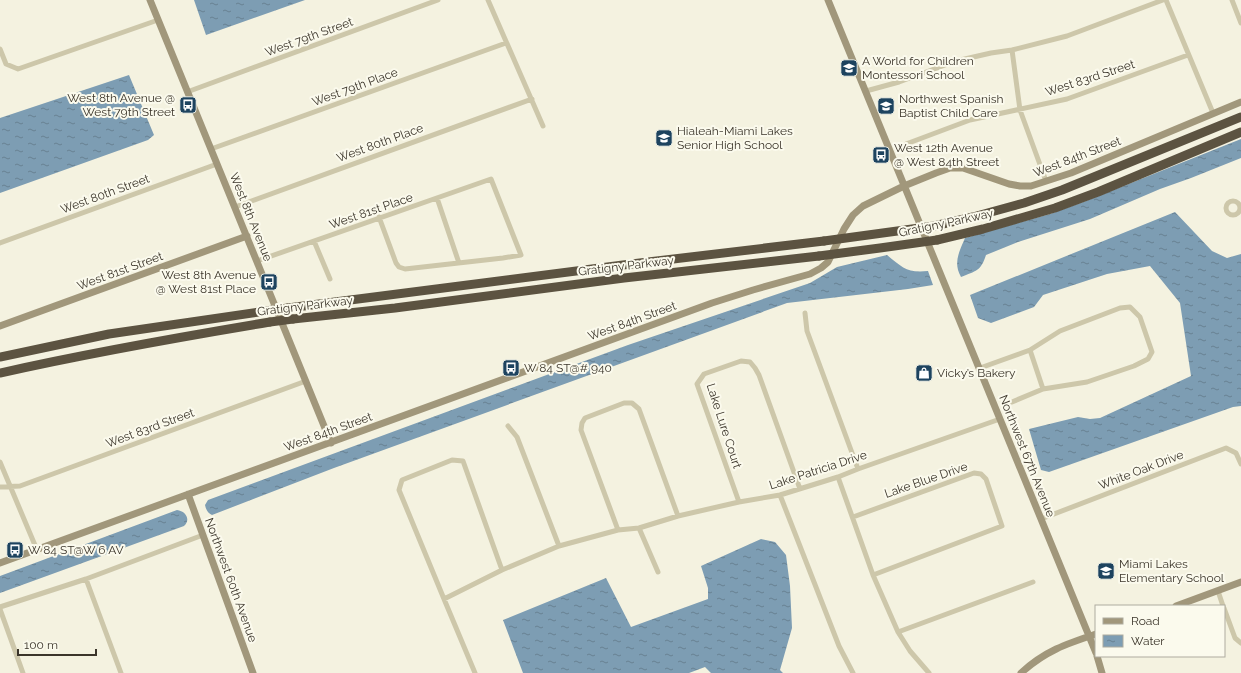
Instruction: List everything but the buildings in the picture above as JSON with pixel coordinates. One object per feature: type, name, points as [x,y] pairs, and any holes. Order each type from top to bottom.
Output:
[{"type":"highway","name":"Gratigny Parkway","points":[[2,356],[109,334],[266,311],[934,226],[1024,203],[1062,190],[1241,117]]},
{"type":"highway","name":"Gratigny Parkway","points":[[0,373],[188,336],[270,322],[395,308],[624,278],[819,256],[937,240],[983,229],[1056,208],[1241,132]]},
{"type":"highway","points":[[0,379],[26,372],[56,361]]},
{"type":"street","name":"West 8th Avenue","points":[[150,0],[331,442]]},
{"type":"street","name":"West 79th Street","points":[[187,92],[438,0]]},
{"type":"street","points":[[488,0],[543,126]]},
{"type":"street","name":"Northwest 67th Avenue","points":[[828,0],[1041,518],[1092,635],[1095,646]]},
{"type":"street","points":[[866,91],[898,82],[956,61],[1012,50],[1067,36],[1163,0]]},
{"type":"street","points":[[1166,0],[1213,113]]},
{"type":"street","points":[[1232,0],[1240,20]]},
{"type":"street","points":[[0,49],[6,64],[18,69],[158,20]]},
{"type":"street","name":"West 79th Place","points":[[211,149],[506,43]]},
{"type":"street","points":[[1012,50],[1020,110],[1046,181]]},
{"type":"street","name":"West 83rd Street","points":[[906,144],[970,120],[1067,99],[1188,55]]},
{"type":"street","name":"West 80th Place","points":[[234,207],[532,99]]},
{"type":"street","name":"West 84th Street","points":[[0,563],[719,301],[810,274],[828,262],[844,229],[853,215],[863,206],[904,186],[950,168],[963,168],[1009,184],[1031,186],[1070,173],[1241,102]]},
{"type":"street","name":"West 80th Street","points":[[0,243],[217,164]]},
{"type":"street","name":"West 81st Place","points":[[257,261],[491,179],[521,255],[460,263]]},
{"type":"street","points":[[379,217],[399,268],[405,270],[460,263],[437,198]]},
{"type":"street","name":"West 81st Street","points":[[0,326],[247,236]]},
{"type":"street","points":[[314,241],[330,279]]},
{"type":"street","points":[[980,368],[1030,350],[1060,331],[1120,308],[1130,307],[1140,317],[1152,352],[1148,359],[1134,366],[1094,380],[1044,389],[1012,402]]},
{"type":"street","points":[[805,313],[807,331],[858,469]]},
{"type":"street","points":[[1030,350],[1044,389]]},
{"type":"street","name":"Lake Lure Court","points":[[739,502],[697,384],[704,374],[741,361],[750,362],[759,375],[800,489]]},
{"type":"street","name":"West 83rd Street","points":[[0,487],[20,486],[306,382]]},
{"type":"street","points":[[618,530],[581,430],[582,423],[585,418],[624,402],[632,403],[639,408],[678,516]]},
{"type":"street","name":"Lake Patricia Drive","points":[[444,599],[502,570],[559,546],[618,530],[639,528],[678,516],[739,502],[780,495],[838,477],[1000,419]]},
{"type":"street","points":[[508,426],[517,437],[559,546]]},
{"type":"street","name":"White Oak Drive","points":[[1041,518],[1226,448],[1236,453],[1241,464]]},
{"type":"street","points":[[475,673],[399,490],[402,480],[452,460],[463,461],[502,570]]},
{"type":"street","points":[[0,462],[37,550]]},
{"type":"street","name":"Lake Blue Drive","points":[[853,517],[974,473],[981,474],[986,479],[1002,526],[873,575]]},
{"type":"street","points":[[838,477],[873,575],[898,632],[910,651],[929,673]]},
{"type":"street","name":"Northwest 60th Avenue","points":[[188,494],[253,673]]},
{"type":"street","points":[[780,495],[839,646],[853,673]]},
{"type":"street","points":[[639,528],[658,572]]},
{"type":"street","points":[[23,673],[0,608],[86,579],[203,535]]},
{"type":"street","points":[[86,579],[121,673]]},
{"type":"street","points":[[898,632],[1033,582]]},
{"type":"street","points":[[1179,605],[1241,582]]},
{"type":"street","points":[[1218,591],[1223,605]]},
{"type":"street","points":[[1225,610],[1235,638],[1241,643]]},
{"type":"street","points":[[1021,673],[1034,661],[1053,650],[1092,635]]},
{"type":"street","name":"Northwest 67th Avenue","points":[[1098,658],[1102,673]]},
{"type":"street","name":"Northwest 67th Avenue","points":[[1098,658],[1107,673]]},
{"type":"water","points":[[194,0],[305,0],[206,35]]},
{"type":"water","points":[[129,75],[154,135],[148,140],[0,193],[0,118]]},
{"type":"water","points":[[1241,139],[1241,158],[1160,189],[1090,219],[1018,242],[986,255],[982,264],[977,270],[961,277],[957,267],[957,262],[965,238],[1050,214]]},
{"type":"water","points":[[1175,212],[1212,251],[1227,258],[1241,254],[1241,406],[1233,407],[1049,472],[1041,470],[1029,429],[1078,417],[1090,419],[1100,418],[1191,376],[1180,303],[1150,266],[1107,274],[1043,295],[1034,307],[991,323],[978,318],[970,295]]},
{"type":"water","points":[[887,255],[906,269],[928,271],[933,285],[787,303],[334,468],[212,515],[206,508],[205,505],[208,500],[628,345],[810,283],[837,267]]},
{"type":"water","points":[[177,510],[183,512],[186,516],[187,521],[184,526],[0,593],[0,576]]},
{"type":"water","points":[[761,539],[775,542],[786,555],[790,586],[792,628],[780,670],[783,673],[711,673],[705,667],[689,673],[523,673],[503,620],[606,578],[631,627],[708,599],[708,588],[701,566]]},
{"type":"place","name":"A World for Children Montessori School","points":[[849,68]]},
{"type":"place","name":"West 8th Avenue @ West 79th Street","points":[[188,105]]},
{"type":"place","name":"Northwest Spanish Baptist Child Care","points":[[886,106]]},
{"type":"place","name":"Hialeah-Miami Lakes Senior High School","points":[[664,138]]},
{"type":"place","name":"West 12th Avenue @ West 84th Street","points":[[881,155]]},
{"type":"place","name":"West 8th Avenue @ West 81st Place","points":[[269,282]]},
{"type":"place","name":"W 84 ST@# 940","points":[[511,368]]},
{"type":"place","name":"Vicky’s Bakery","points":[[924,373]]},
{"type":"place","name":"W 84 ST@W 6 AV","points":[[15,550]]},
{"type":"place","name":"Miami Lakes Elementary School","points":[[1106,571]]}]
